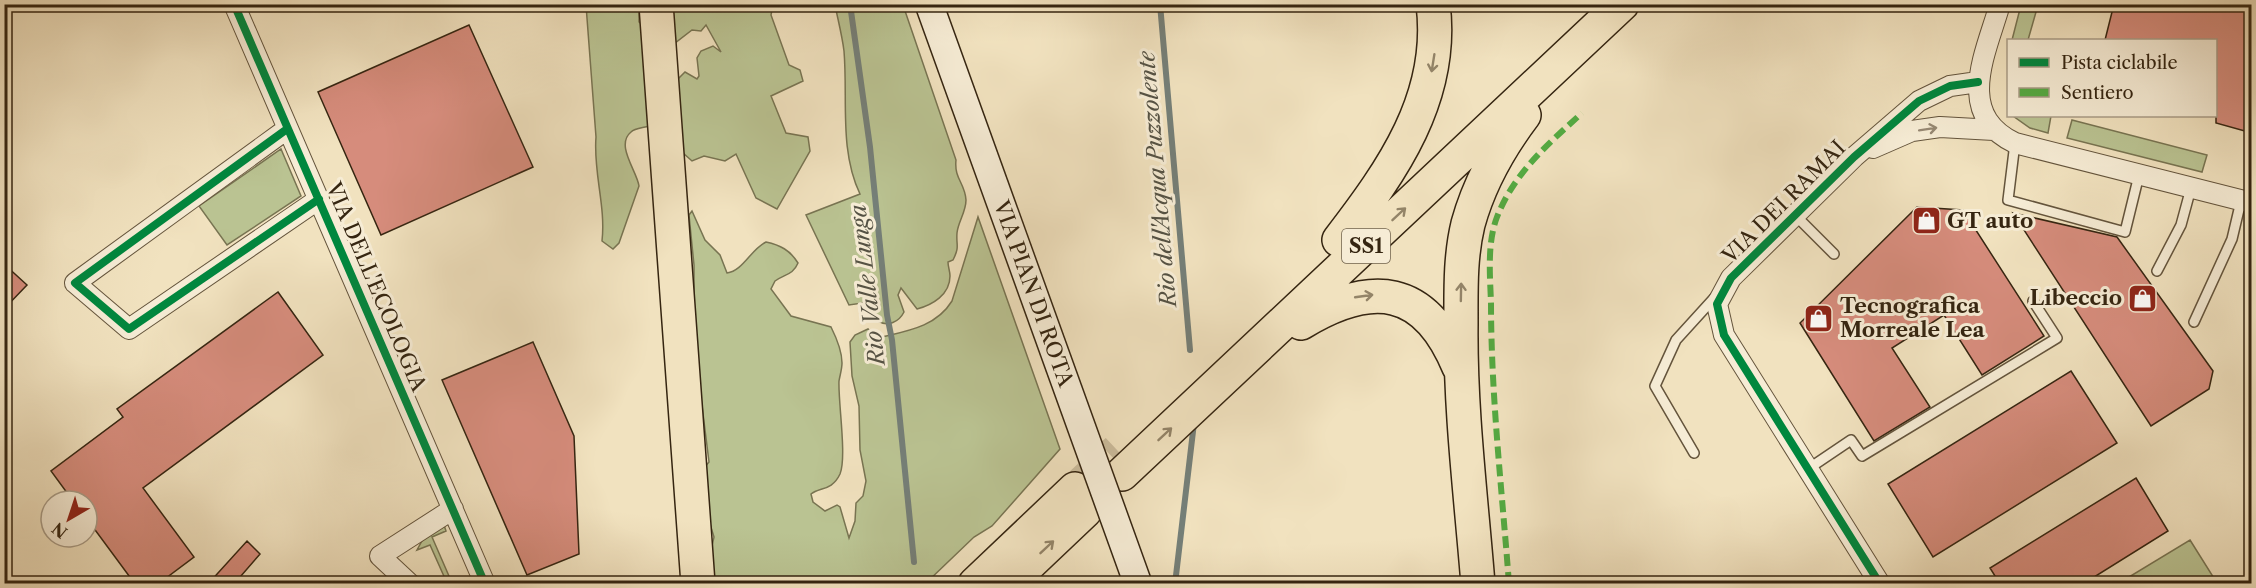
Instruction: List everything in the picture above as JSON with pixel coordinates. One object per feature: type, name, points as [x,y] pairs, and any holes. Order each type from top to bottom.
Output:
[{"type":"highway","points":[[656,4],[698,584]]},
{"type":"highway","points":[[1339,240],[1388,173],[1421,111],[1436,43],[1433,4]]},
{"type":"highway","points":[[1478,584],[1460,371],[1464,250],[1468,224],[1482,184],[1497,154],[1521,119],[1606,9]]},
{"type":"highway","name":"SS1","points":[[1606,9],[1225,378],[1120,462],[1339,240],[1606,9]]},
{"type":"highway","points":[[1225,378],[1318,312],[1347,300],[1376,295],[1403,301],[1425,315],[1441,331],[1460,371]]},
{"type":"highway","points":[[956,584],[972,569],[1080,500],[1008,584]]},
{"type":"highway","points":[[975,584],[1027,534]]},
{"type":"highway","points":[[696,547],[704,584]]},
{"type":"main road","name":"VIA PIAN DI ROTA","points":[[929,4],[1138,584]]},
{"type":"street","name":"VIA DELL'ECOLOGIA","points":[[234,4],[485,584]]},
{"type":"street","points":[[2000,4],[1978,82],[1978,98],[1982,113],[1994,130],[2015,143],[2246,202]]},
{"type":"street","name":"VIA DEI RAMAI","points":[[1880,584],[1724,335],[1717,304],[1731,278],[1854,157],[1919,101],[1950,86],[1978,82]]},
{"type":"street","name":"VIA DEI RAMAI","points":[[1854,157],[1912,131],[1940,127],[1994,130]]},
{"type":"street","points":[[287,129],[75,283],[129,329],[319,199]]},
{"type":"street","points":[[410,584],[380,556],[453,509]]},
{"type":"lane","points":[[2015,143],[2008,200],[2125,232],[2139,175]]},
{"type":"lane","points":[[2157,271],[2181,225],[2191,188]]},
{"type":"lane","points":[[2194,322],[2232,239],[2246,202]]},
{"type":"lane","points":[[1795,215],[1834,254]]},
{"type":"lane","points":[[1694,453],[1654,386],[1676,340],[1731,278]]},
{"type":"lane","points":[[1808,469],[1851,441],[1862,456],[2057,338],[2033,301]]},
{"type":"green space","points":[[586,5],[639,5],[639,22],[644,26],[649,126],[631,132],[627,137],[626,151],[639,186],[619,243],[613,249],[602,241],[603,228],[596,163]]},
{"type":"green space","points":[[671,5],[773,5],[771,15],[789,65],[800,70],[803,81],[771,96],[786,133],[808,137],[810,151],[777,209],[756,198],[736,154],[725,161],[704,156],[692,161],[682,152],[672,85],[685,72],[697,79],[699,76],[697,58],[701,51],[713,46],[721,52],[706,25],[701,31],[692,30],[675,43]]},
{"type":"green space","points":[[835,5],[903,5],[956,160],[957,172],[965,194],[966,204],[957,233],[956,252],[953,260],[948,262],[950,276],[947,289],[934,302],[917,309],[901,288],[898,295],[904,312],[896,321],[889,323],[878,321],[870,309],[869,302],[849,305],[806,215],[860,194],[849,160],[844,51]]},
{"type":"green space","points":[[2021,5],[2038,5],[2028,39],[2012,39]]},
{"type":"green space","points":[[2014,117],[2051,117],[2048,133],[2030,128]]},
{"type":"green space","points":[[2072,120],[2207,155],[2202,172],[2067,138]]},
{"type":"green space","points":[[281,149],[301,196],[227,245],[199,206]]},
{"type":"green space","points":[[692,211],[705,240],[720,255],[727,273],[738,268],[766,242],[788,251],[798,263],[791,272],[775,281],[771,289],[791,316],[831,327],[833,331],[842,358],[839,390],[842,466],[837,479],[830,486],[811,494],[813,502],[825,511],[837,505],[840,507],[849,538],[855,521],[856,503],[863,496],[866,481],[860,450],[859,406],[852,376],[850,342],[855,335],[868,329],[878,338],[920,327],[938,317],[952,301],[978,217],[1060,449],[992,526],[974,537],[926,583],[714,583],[711,550],[714,537],[707,514],[703,469],[709,462],[694,341],[694,265],[689,215]]},
{"type":"green space","points":[[444,525],[446,531],[432,537],[452,583],[447,583],[430,545],[417,550],[423,539]]},
{"type":"green space","points":[[2190,540],[2217,583],[2119,583]]},
{"type":"building","points":[[2114,4],[2252,4],[2252,133],[2216,123],[2217,39],[2105,39]]},
{"type":"building","points":[[469,25],[533,167],[381,235],[318,92]]},
{"type":"building","points":[[1917,207],[1963,210],[2044,336],[1982,375],[1944,315],[1892,348],[1930,407],[1874,441],[1800,323]]},
{"type":"building","points":[[2013,213],[2117,237],[2213,371],[2209,389],[2151,426]]},
{"type":"building","points":[[4,264],[27,285],[4,309]]},
{"type":"building","points":[[278,292],[323,355],[143,488],[194,557],[158,584],[135,584],[99,535],[99,489],[64,489],[51,471],[123,417],[117,409]]},
{"type":"building","points":[[533,342],[574,436],[579,554],[527,575],[442,380]]},
{"type":"building","points":[[2071,371],[2117,443],[1933,557],[1888,484]]},
{"type":"building","points":[[2136,478],[2168,531],[2083,584],[2000,584],[1990,568]]},
{"type":"building","points":[[247,541],[260,554],[234,584],[208,584]]},
{"type":"waterway","name":"Rio Valle Lunga","points":[[850,4],[870,147],[914,562]]},
{"type":"waterway","name":"Rio dell'Acqua Puzzolente","points":[[1160,4],[1190,350]]},
{"type":"waterway","name":"Rio dell'Acqua Puzzolente","points":[[1175,584],[1194,423]]},
{"type":"tunnel","points":[[1075,489],[1117,450]]},
{"type":"marked path","points":[[1509,584],[1493,373],[1490,248],[1497,217],[1504,201],[1522,173],[1582,113]]},
{"type":"cycle path","points":[[234,4],[485,584]]},
{"type":"cycle path","points":[[1880,584],[1724,335],[1717,304],[1731,278],[1854,157],[1919,101],[1950,86],[1978,82]]},
{"type":"cycle path","points":[[287,129],[75,283],[129,329],[319,199]]},
{"type":"place","name":"GT auto","points":[[1926,221]]},
{"type":"place","name":"Libeccio","points":[[2143,298]]},
{"type":"place","name":"Tecnografica Morreale Lea","points":[[1819,318]]}]
